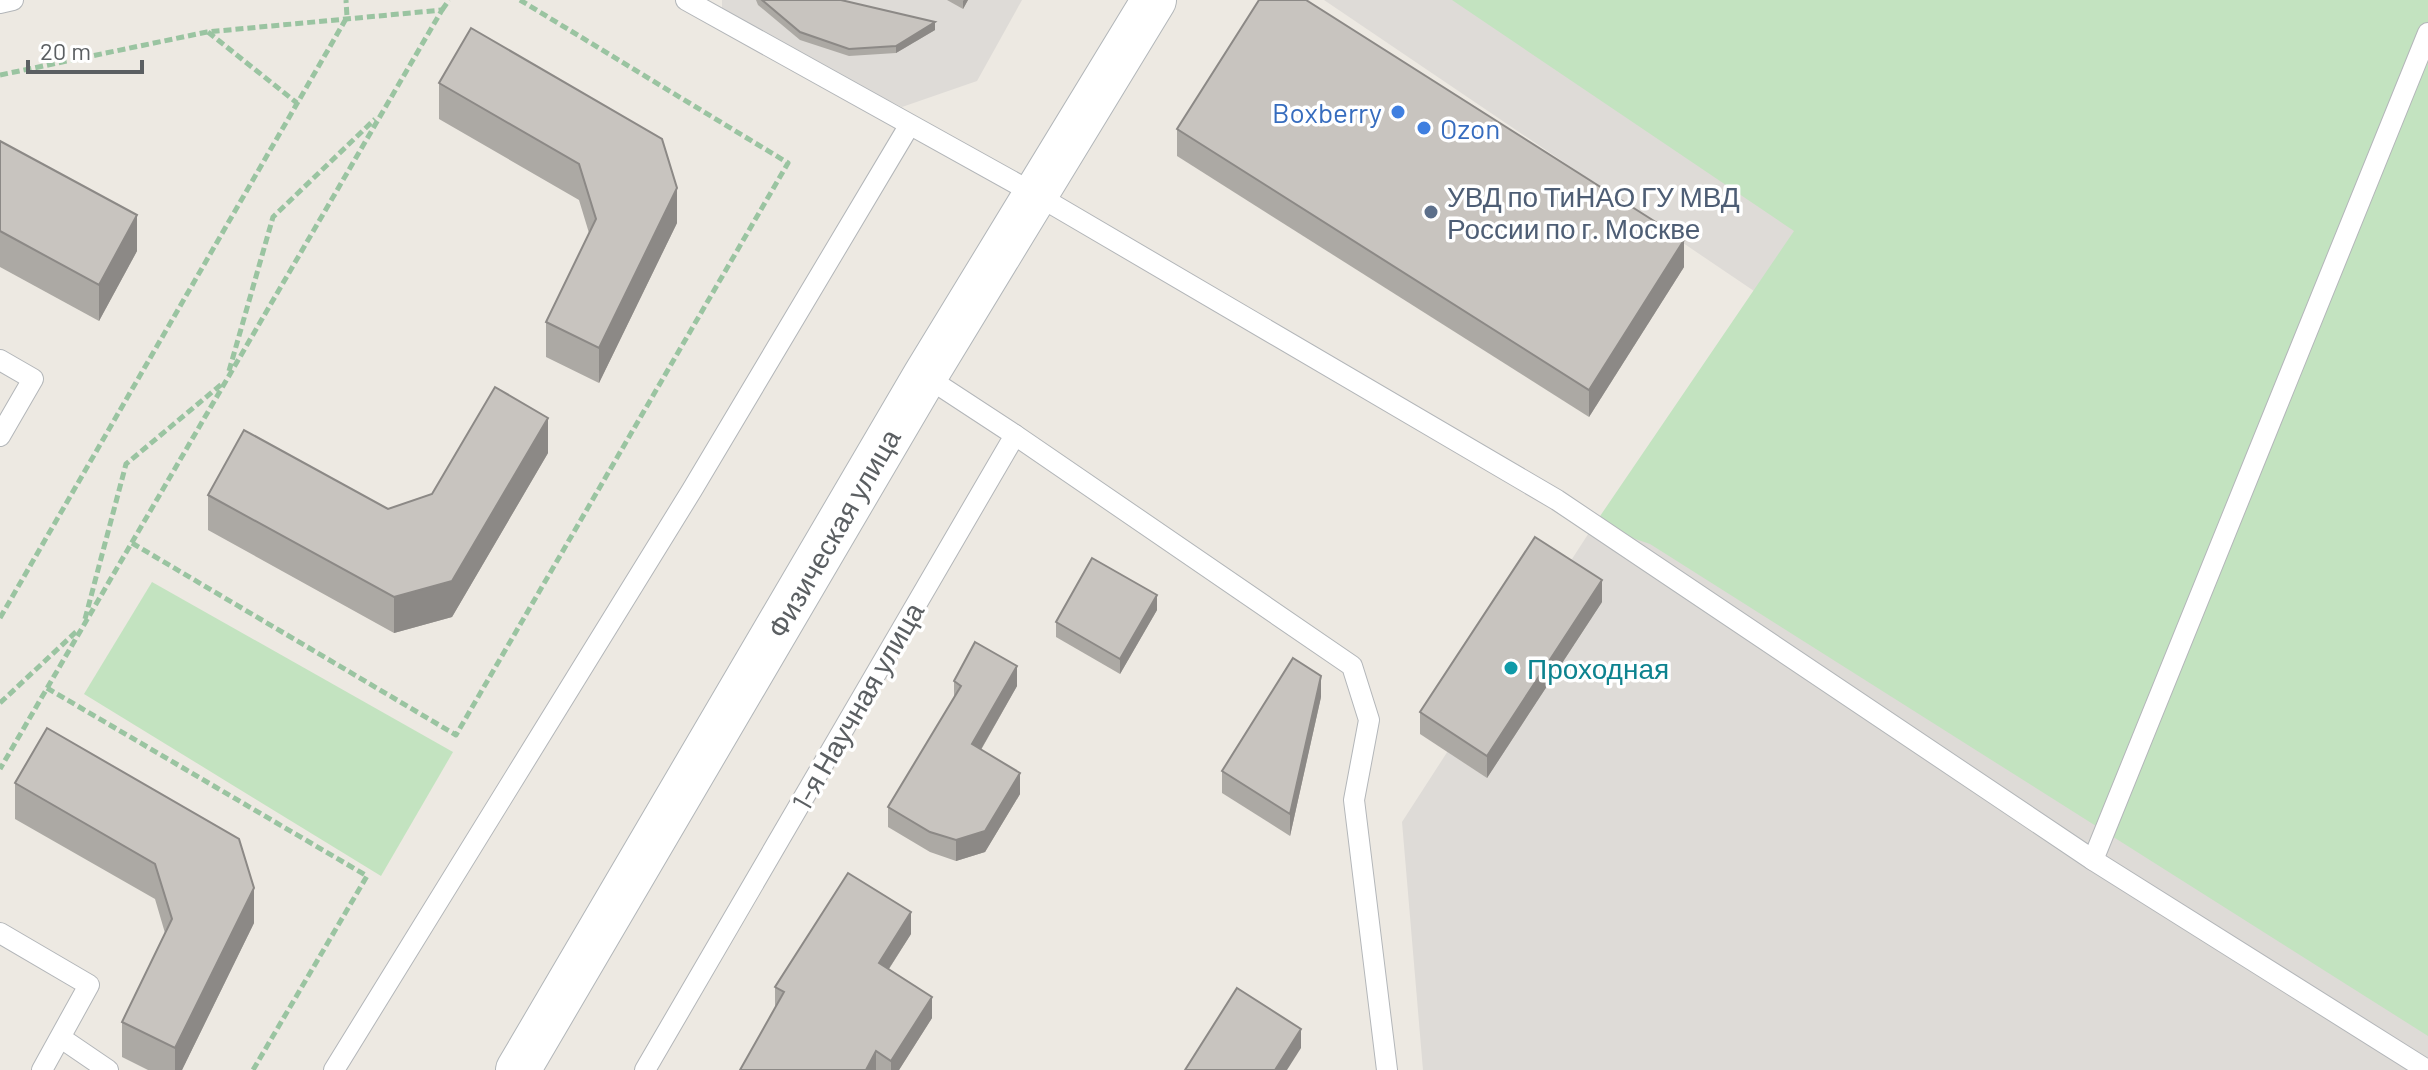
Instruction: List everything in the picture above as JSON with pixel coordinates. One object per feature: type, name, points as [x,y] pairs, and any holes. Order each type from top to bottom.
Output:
[{"type":"street","name":"Физическая улица","points":[[518,1070],[925,376],[1149,2]]},
{"type":"lane","points":[[0,3],[13,0]]},
{"type":"lane","points":[[686,0],[1035,194],[1557,500],[2093,860],[2427,1070]]},
{"type":"lane","points":[[2093,860],[2428,33]]},
{"type":"lane","points":[[334,1070],[692,490],[909,126]]},
{"type":"lane","points":[[0,360],[33,379],[0,436]]},
{"type":"lane","points":[[925,376],[1352,666],[1369,720],[1354,800],[1387,1070]]},
{"type":"lane","name":"1-я Научная улица","points":[[645,1070],[1015,435]]},
{"type":"lane","points":[[0,933],[89,985],[42,1070]]},
{"type":"lane","points":[[61,1038],[108,1070]]},
{"type":"path","points":[[0,618],[347,17],[346,0]]},
{"type":"path","points":[[0,769],[449,0]]},
{"type":"path","points":[[132,543],[456,735],[788,163],[520,0]]},
{"type":"path","points":[[0,75],[207,32],[442,10]]},
{"type":"path","points":[[207,32],[297,103]]},
{"type":"path","points":[[0,703],[83,626],[126,464],[226,381],[273,217],[382,113]]},
{"type":"path","points":[[47,688],[367,876],[253,1070]]},
{"type":"shaded area","points":[[722,0],[1022,0],[977,81],[902,107],[722,19]]},
{"type":"shaded area","points":[[1324,0],[2428,0],[2428,1070],[1423,1070],[1402,822],[1594,525],[1613,504],[1754,291]]},
{"type":"green space","points":[[1452,0],[2428,0],[2428,1036],[1650,544],[1594,525],[1794,231]]},
{"type":"green space","points":[[152,582],[453,752],[381,876],[84,694]]},
{"type":"building","points":[[762,0],[841,0],[935,22],[896,46],[849,49],[800,32]]},
{"type":"building","name":"УВД по ТиНАО ГУ МВД России по г. Москве","points":[[1259,0],[1306,0],[1684,240],[1589,390],[1177,129]]},
{"type":"building","points":[[471,28],[662,139],[677,188],[599,348],[546,322],[596,219],[579,164],[439,83]]},
{"type":"building","points":[[0,141],[137,215],[99,285],[0,231]]},
{"type":"building","points":[[495,387],[548,418],[452,581],[394,597],[208,495],[244,430],[388,509],[432,494]]},
{"type":"building","name":"Проходная","points":[[1535,537],[1602,580],[1487,756],[1420,712]]},
{"type":"building","points":[[1092,558],[1157,595],[1120,659],[1056,622]]},
{"type":"building","points":[[975,642],[1017,666],[972,744],[1020,773],[985,831],[956,840],[930,832],[888,807],[961,686],[954,681]]},
{"type":"building","points":[[1293,658],[1321,676],[1290,814],[1222,771]]},
{"type":"building","points":[[47,728],[239,839],[254,888],[175,1048],[122,1022],[172,919],[155,864],[15,783]]},
{"type":"building","points":[[848,873],[911,912],[879,963],[932,997],[891,1061],[876,1051],[866,1070],[740,1070],[784,992],[775,987]]},
{"type":"building","points":[[1237,988],[1301,1029],[1275,1070],[1185,1070]]},
{"type":"place","name":"Boxberry","points":[[1398,112]]},
{"type":"place","name":"Ozon","points":[[1424,128]]},
{"type":"place","name":"УВД по ТиНАО ГУ МВД России по г. Москве","points":[[1431,212]]},
{"type":"place","name":"Проходная","points":[[1511,668]]}]
